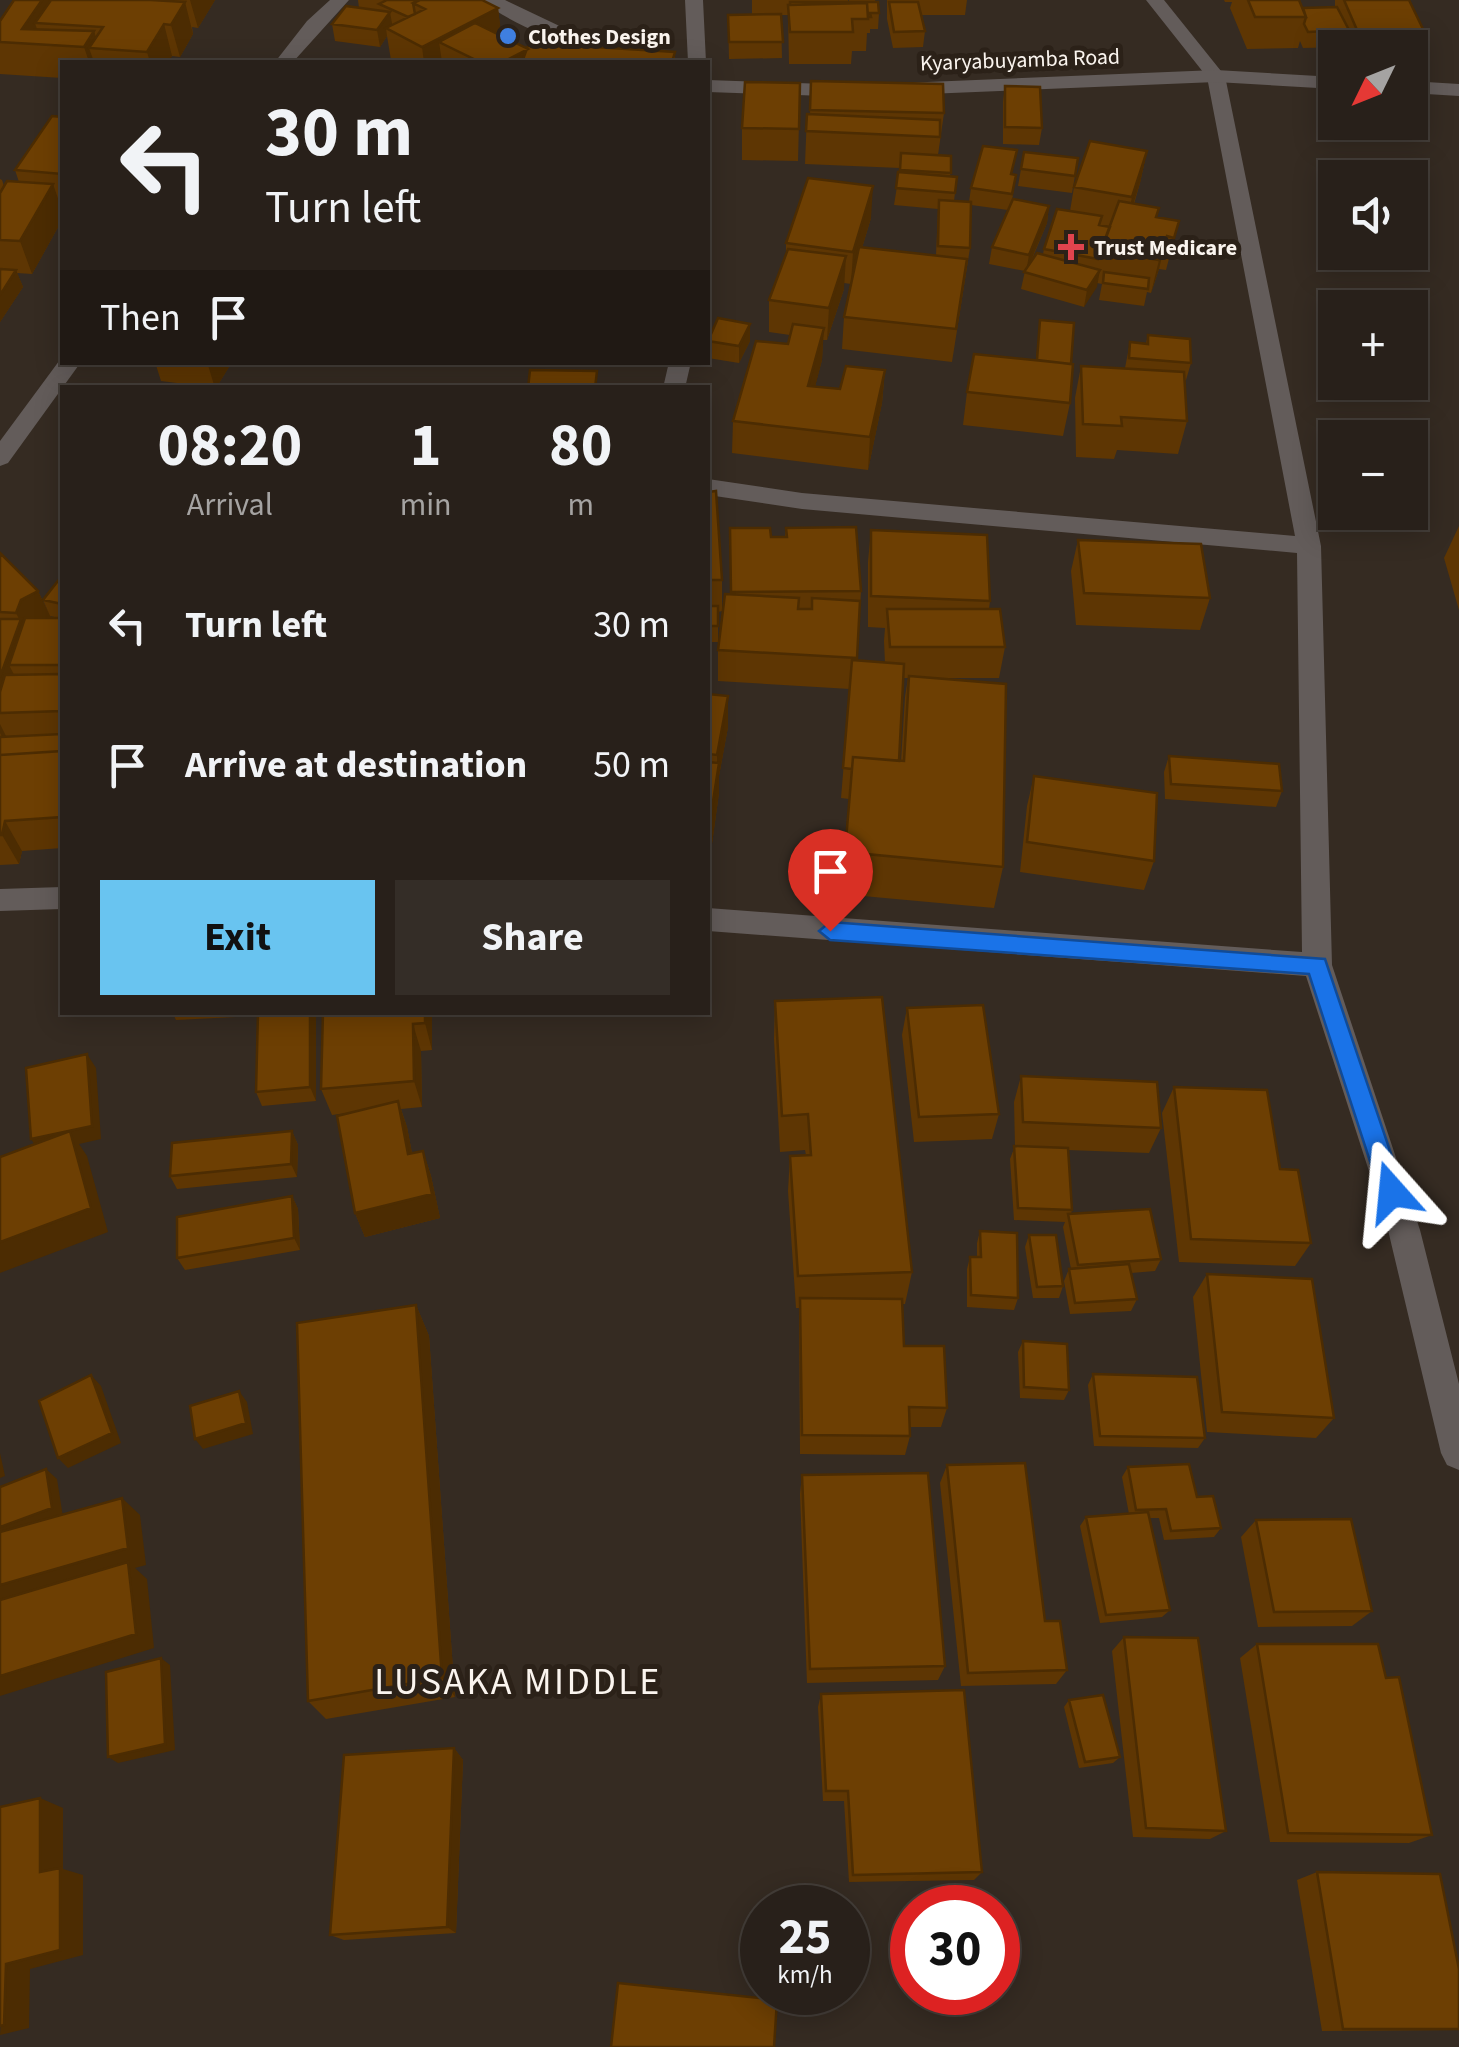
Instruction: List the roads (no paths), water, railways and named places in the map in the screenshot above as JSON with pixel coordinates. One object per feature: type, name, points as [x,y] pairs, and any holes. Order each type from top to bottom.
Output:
[{"type":"street","points":[[286,60],[313,25],[340,0]]},
{"type":"street","points":[[492,0],[584,45],[640,60]]},
{"type":"street","points":[[694,0],[697,60]]},
{"type":"street","points":[[1155,0],[1216,76],[1309,546],[1317,965],[1404,1230],[1459,1453]]},
{"type":"street","name":"Kyaryabuyamba Road","points":[[710,86],[842,92],[1216,76],[1318,82]]},
{"type":"street","points":[[1428,88],[1459,90]]},
{"type":"street","points":[[0,458],[68,365]]},
{"type":"street","points":[[710,487],[802,501],[1309,546]]},
{"type":"street","points":[[0,900],[60,898]]},
{"type":"street","points":[[710,920],[1317,965]]},
{"type":"place","name":"Clothes Design","points":[[508,36]]},
{"type":"place","name":"Trust Medicare","points":[[1071,247]]},
{"type":"district","name":"LUSAKA MIDDLE","points":[[518,1681]]}]
